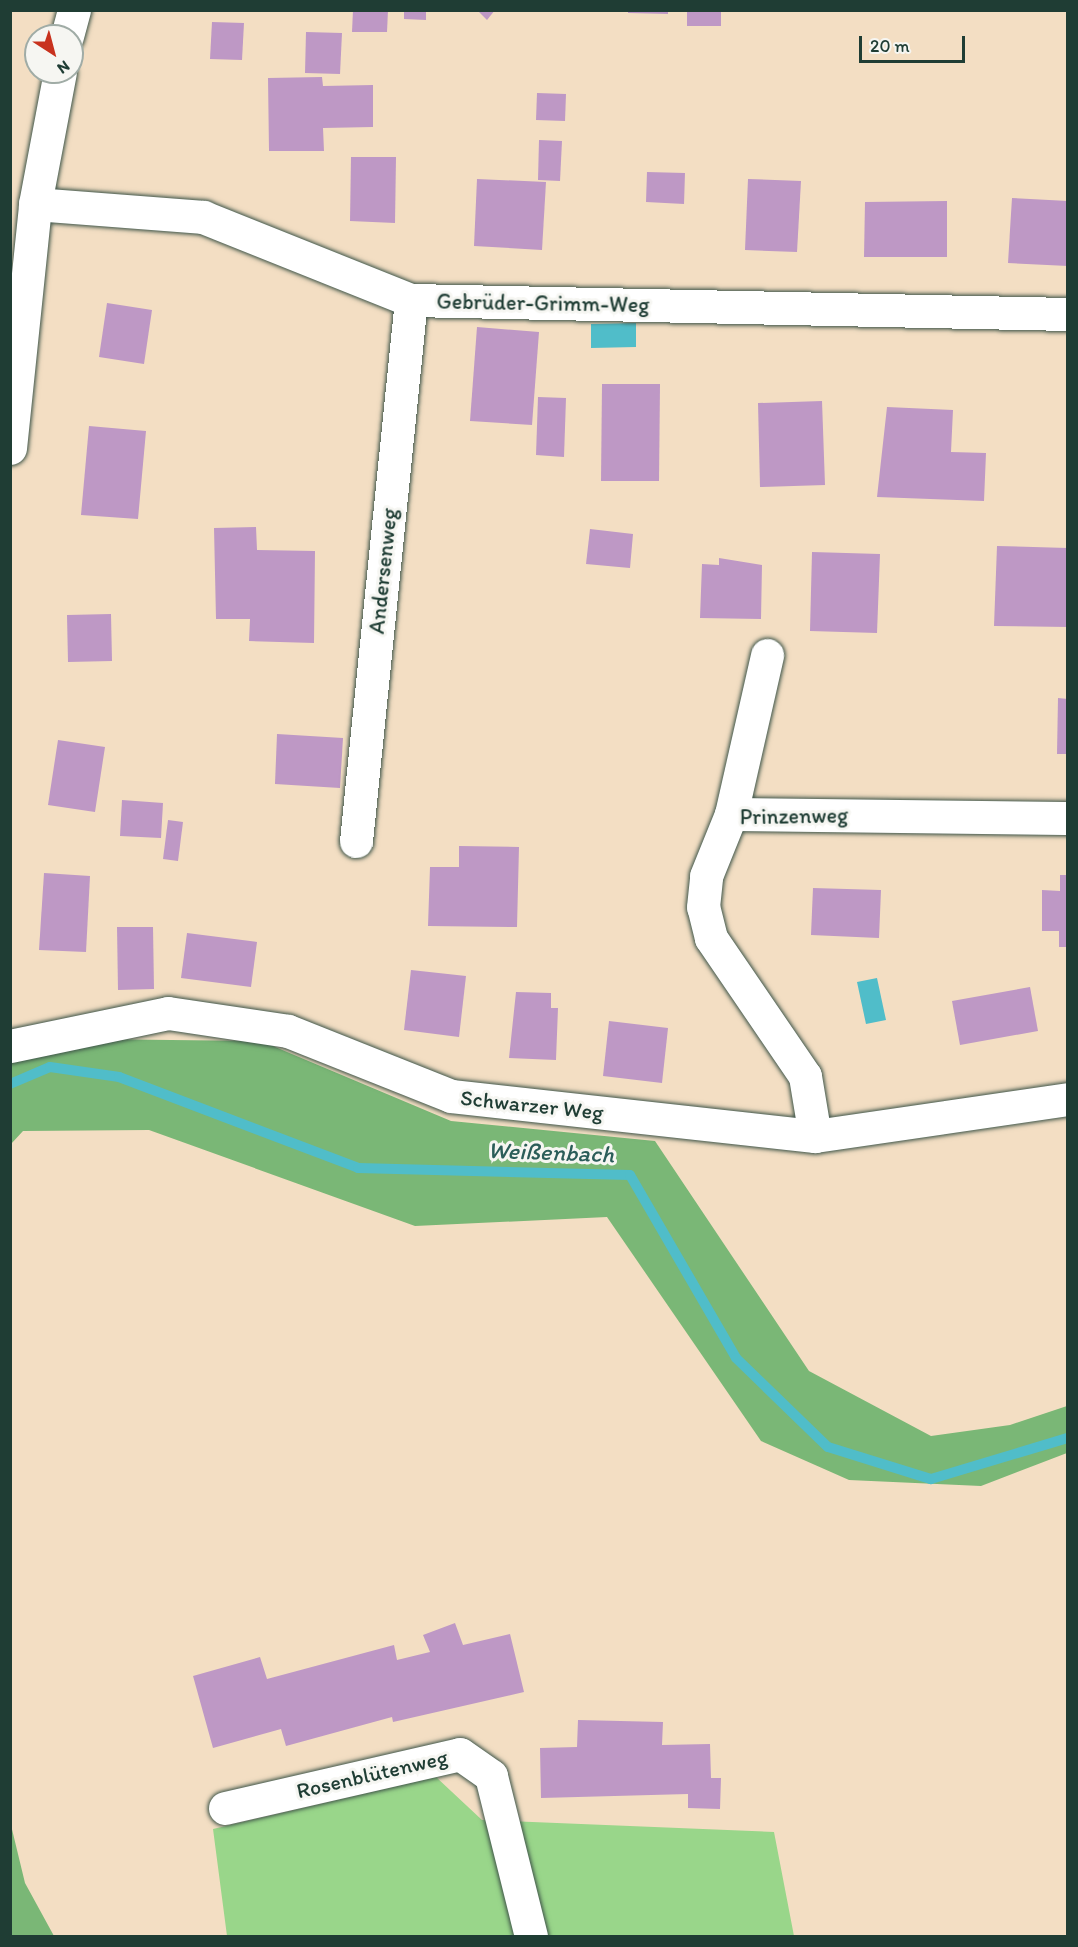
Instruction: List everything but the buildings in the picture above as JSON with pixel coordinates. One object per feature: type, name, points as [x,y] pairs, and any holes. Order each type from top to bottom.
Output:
[{"type":"street","points":[[10,448],[35,204],[58,84]]},
{"type":"street","name":"Gebrüder-Grimm-Weg","points":[[35,204],[203,217],[411,300],[1068,314]]},
{"type":"street","name":"Andersenweg","points":[[356,842],[411,300]]},
{"type":"street","points":[[731,814],[767,655]]},
{"type":"street","name":"Prinzenweg","points":[[814,1136],[805,1076],[711,938],[703,907],[706,876],[731,814],[1068,818]]},
{"type":"street","name":"Schwarzer Weg","points":[[10,1046],[168,1013],[288,1031],[451,1096],[814,1136],[1068,1099]]},
{"type":"street","name":"Rosenblütenweg","points":[[225,1808],[460,1754],[491,1776],[531,1936]]},
{"type":"green space","points":[[87,1039],[261,1041],[451,1121],[655,1141],[809,1371],[931,1436],[1010,1425],[1067,1406],[1067,1453],[981,1486],[849,1480],[761,1441],[607,1217],[415,1226],[149,1130],[23,1131],[11,1144],[11,1062]]},
{"type":"green space","points":[[436,1777],[482,1820],[774,1832],[794,1936],[227,1936],[213,1829]]},
{"type":"green space","points":[[10,1821],[25,1883],[54,1936],[11,1936]]},
{"type":"water","points":[[636,323],[636,347],[591,348],[591,324]]},
{"type":"water","points":[[877,978],[886,1020],[866,1024],[857,982]]},
{"type":"waterway","name":"Weißenbach","points":[[10,1084],[50,1067],[119,1077],[358,1168],[630,1175],[736,1358],[828,1447],[931,1479],[1068,1438]]}]
